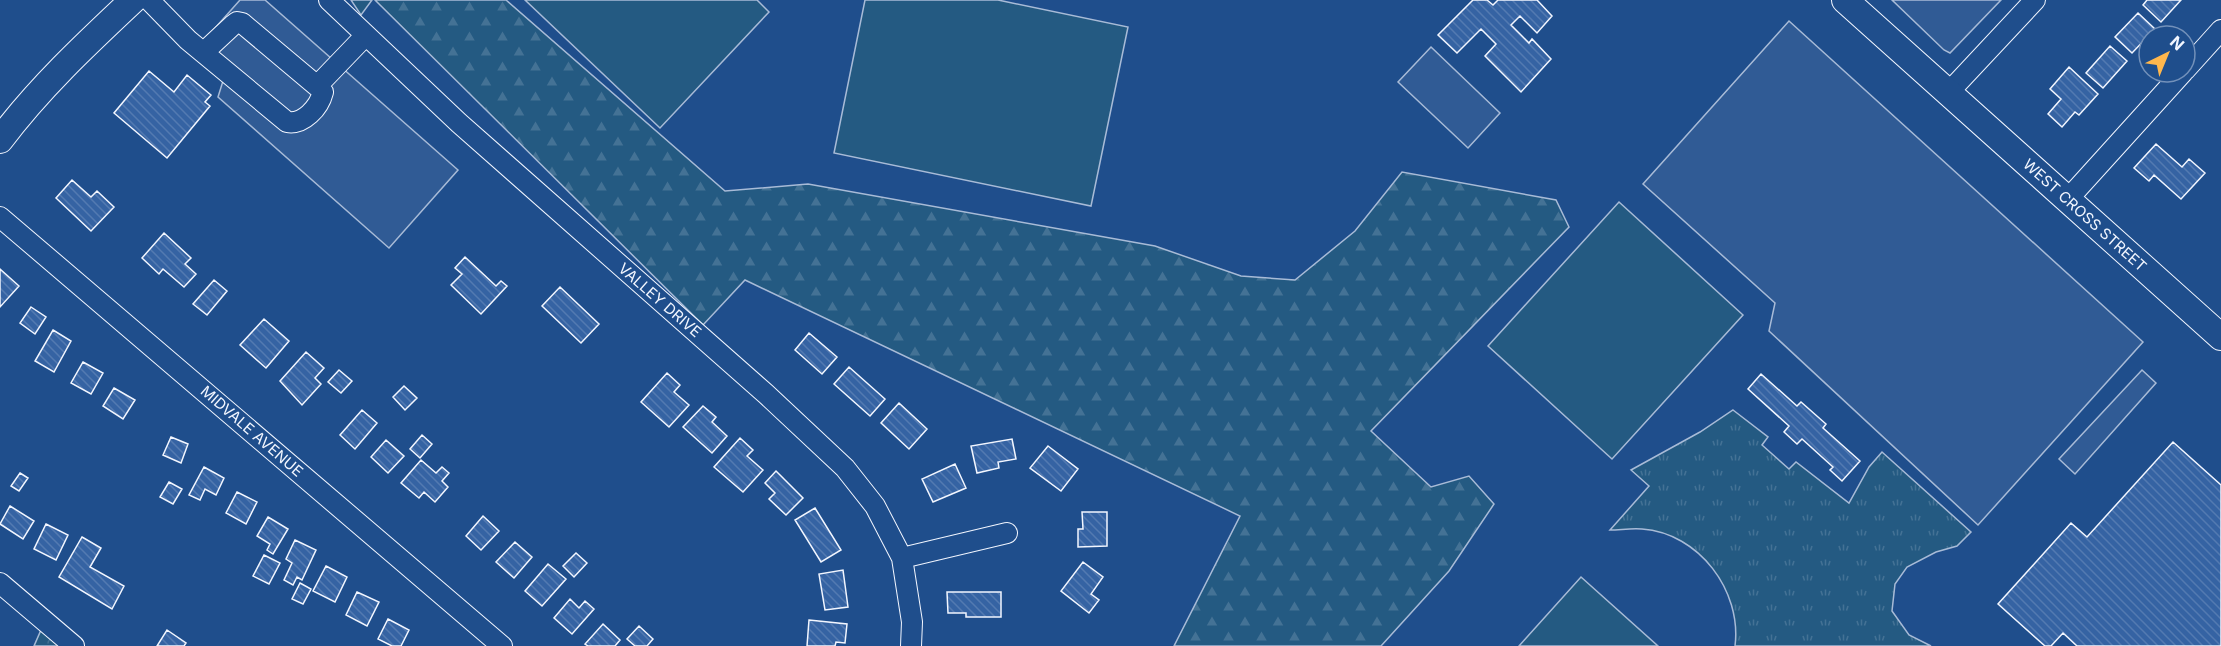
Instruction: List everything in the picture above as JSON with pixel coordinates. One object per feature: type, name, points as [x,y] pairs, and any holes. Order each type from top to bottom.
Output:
[{"type":"main road","points":[[0,140],[46,86],[133,0]]},
{"type":"main road","name":"WEST CROSS STREET","points":[[1845,0],[2221,337]]},
{"type":"street","points":[[149,0],[162,15],[204,52],[287,122],[296,123],[303,120],[321,100],[322,92],[317,86],[242,23],[237,22],[233,25],[204,52]]},
{"type":"street","name":"VALLEY DRIVE","points":[[329,0],[459,123],[758,386],[845,468],[875,506],[902,558],[912,622],[911,646]]},
{"type":"street","points":[[1948,93],[2035,0]]},
{"type":"street","points":[[2197,57],[2221,30]]},
{"type":"street","points":[[317,86],[366,35]]},
{"type":"street","points":[[2068,199],[2172,84]]},
{"type":"street","name":"MIDVALE AVENUE","points":[[0,217],[502,646]]},
{"type":"street","points":[[902,558],[1007,533]]},
{"type":"street","points":[[0,583],[74,646]]},
{"type":"green space","points":[[351,0],[372,0],[361,15]]},
{"type":"green space","points":[[375,0],[506,0],[725,191],[808,184],[1155,246],[1241,276],[1295,280],[1355,231],[1402,172],[1556,200],[1569,227],[1371,431],[1431,487],[1469,476],[1494,504],[1449,571],[1381,646],[1174,646],[1240,516],[745,280],[703,325]]},
{"type":"green space","points":[[525,0],[757,0],[769,12],[660,128]]},
{"type":"green space","points":[[865,0],[998,0],[1128,27],[1091,206],[834,153]]},
{"type":"green space","points":[[1619,202],[1743,315],[1612,459],[1488,346]]},
{"type":"green space","points":[[1733,410],[1768,437],[1762,445],[1789,469],[1796,462],[1849,503],[1869,467],[1882,452],[1971,532],[1957,546],[1936,552],[1907,567],[1895,584],[1892,611],[1909,635],[1931,646],[1735,646],[1735,625],[1724,586],[1698,553],[1682,541],[1663,533],[1638,529],[1610,530],[1649,486],[1631,470],[1700,432]]},
{"type":"green space","points":[[1581,577],[1658,646],[1519,646]]},
{"type":"green space","points":[[41,630],[60,646],[34,646]]},
{"type":"shaded area","points":[[240,0],[265,0],[458,170],[389,248],[218,97],[223,81],[192,54]]},
{"type":"shaded area","points":[[1892,0],[2001,0],[1950,53],[1944,50]]},
{"type":"shaded area","points":[[1789,21],[2143,342],[1978,525],[1769,331],[1775,303],[1643,184]]},
{"type":"shaded area","points":[[1431,47],[1500,113],[1468,148],[1398,82]]},
{"type":"shaded area","points":[[2142,370],[2156,383],[2075,474],[2059,459]]},
{"type":"building","points":[[1473,0],[1487,0],[1493,5],[1498,0],[1537,0],[1552,16],[1537,33],[1520,16],[1511,25],[1529,43],[1532,39],[1551,59],[1521,92],[1485,56],[1496,44],[1481,29],[1457,53],[1438,35]]},
{"type":"building","points":[[2147,0],[2181,0],[2161,22],[2143,5]]},
{"type":"building","points":[[2138,13],[2150,24],[2137,24],[2137,48],[2132,53],[2115,37]]},
{"type":"building","points":[[2110,46],[2127,61],[2103,88],[2086,73]]},
{"type":"building","points":[[2069,67],[2098,94],[2079,115],[2075,112],[2062,127],[2048,114],[2061,99],[2050,89]]},
{"type":"building","points":[[149,71],[174,92],[187,75],[211,95],[205,102],[210,106],[167,158],[114,113]]},
{"type":"building","points":[[2156,144],[2182,167],[2189,159],[2205,173],[2181,199],[2154,175],[2149,181],[2134,168]]},
{"type":"building","points":[[72,180],[91,197],[97,191],[114,207],[91,231],[56,198]]},
{"type":"building","points":[[164,233],[191,258],[185,264],[196,274],[184,287],[163,269],[159,274],[142,258]]},
{"type":"building","points":[[465,257],[496,286],[501,281],[507,286],[481,314],[451,285],[462,274],[455,268]]},
{"type":"building","points":[[0,269],[19,286],[0,307]]},
{"type":"building","points":[[214,280],[227,291],[207,315],[193,304]]},
{"type":"building","points":[[560,287],[599,324],[581,343],[542,306]]},
{"type":"building","points":[[31,307],[46,317],[35,334],[20,323]]},
{"type":"building","points":[[264,319],[289,341],[266,368],[240,345]]},
{"type":"building","points":[[53,330],[71,341],[54,372],[35,361]]},
{"type":"building","points":[[809,333],[837,357],[822,374],[795,350]]},
{"type":"building","points":[[306,352],[324,368],[315,378],[321,384],[302,405],[280,381]]},
{"type":"building","points":[[83,362],[103,373],[91,394],[71,383]]},
{"type":"building","points":[[849,367],[885,399],[870,416],[834,384]]},
{"type":"building","points":[[339,370],[352,381],[341,393],[328,382]]},
{"type":"building","points":[[667,373],[680,385],[674,392],[689,405],[669,427],[641,402]]},
{"type":"building","points":[[1761,374],[1797,406],[1801,402],[1826,424],[1823,428],[1860,461],[1842,481],[1830,470],[1833,467],[1802,439],[1797,444],[1784,432],[1789,426],[1748,389]]},
{"type":"building","points":[[404,386],[417,398],[405,410],[393,397]]},
{"type":"building","points":[[114,388],[135,400],[123,419],[103,406]]},
{"type":"building","points":[[899,403],[927,429],[909,449],[881,423]]},
{"type":"building","points":[[703,406],[716,417],[712,422],[727,436],[712,453],[683,427]]},
{"type":"building","points":[[362,410],[377,423],[355,449],[340,435]]},
{"type":"building","points":[[422,435],[432,444],[420,458],[410,449]]},
{"type":"building","points":[[171,437],[188,444],[181,463],[163,455]]},
{"type":"building","points":[[740,438],[753,450],[747,456],[763,470],[743,492],[714,467]]},
{"type":"building","points":[[1012,439],[1016,459],[998,462],[999,468],[977,473],[971,446]]},
{"type":"building","points":[[386,440],[404,456],[388,473],[371,457]]},
{"type":"building","points":[[2173,442],[2221,485],[2221,646],[2077,646],[2063,633],[2051,646],[2045,646],[1998,604],[2071,523],[2087,537]]},
{"type":"building","points":[[1048,446],[1078,469],[1061,491],[1030,468]]},
{"type":"building","points":[[421,460],[436,473],[442,467],[449,473],[442,481],[448,487],[435,502],[424,492],[419,498],[401,483]]},
{"type":"building","points":[[955,464],[966,488],[933,502],[922,479]]},
{"type":"building","points":[[204,467],[224,478],[216,495],[205,489],[200,500],[189,495]]},
{"type":"building","points":[[776,471],[803,498],[786,515],[769,499],[775,493],[765,483]]},
{"type":"building","points":[[20,473],[28,478],[19,491],[11,486]]},
{"type":"building","points":[[169,482],[182,489],[173,504],[160,497]]},
{"type":"building","points":[[237,492],[257,502],[246,524],[226,513]]},
{"type":"building","points":[[10,506],[34,521],[23,539],[0,524]]},
{"type":"building","points":[[815,508],[841,550],[821,562],[795,520]]},
{"type":"building","points":[[1082,512],[1107,512],[1107,546],[1078,547],[1078,529],[1083,529]]},
{"type":"building","points":[[483,516],[499,531],[481,550],[466,536]]},
{"type":"building","points":[[268,517],[288,529],[273,554],[267,550],[270,544],[257,536]]},
{"type":"building","points":[[46,524],[68,535],[56,560],[34,549]]},
{"type":"building","points":[[82,537],[101,548],[90,567],[124,586],[112,609],[59,577]]},
{"type":"building","points":[[295,540],[316,550],[302,580],[297,577],[293,585],[284,580],[292,563],[286,559]]},
{"type":"building","points":[[515,542],[532,557],[514,578],[496,562]]},
{"type":"building","points":[[576,553],[587,563],[574,577],[563,566]]},
{"type":"building","points":[[264,555],[280,563],[269,584],[253,576]]},
{"type":"building","points":[[1083,562],[1103,577],[1091,594],[1099,600],[1089,613],[1061,591]]},
{"type":"building","points":[[548,564],[566,579],[542,606],[525,591]]},
{"type":"building","points":[[326,566],[347,577],[335,602],[313,591]]},
{"type":"building","points":[[843,570],[848,607],[825,610],[819,574]]},
{"type":"building","points":[[300,583],[311,589],[303,604],[292,599]]},
{"type":"building","points":[[357,592],[379,602],[367,626],[346,615]]},
{"type":"building","points":[[947,592],[1001,592],[1001,617],[966,617],[966,613],[948,613]]},
{"type":"building","points":[[570,599],[579,608],[585,601],[594,609],[572,634],[554,618]]},
{"type":"building","points":[[388,619],[409,630],[401,646],[392,646],[378,639]]},
{"type":"building","points":[[809,620],[847,624],[845,643],[836,642],[835,646],[807,646]]},
{"type":"building","points":[[603,624],[620,640],[615,646],[585,644]]},
{"type":"building","points":[[639,626],[653,639],[647,646],[635,646],[627,639]]},
{"type":"building","points":[[167,630],[186,643],[184,646],[157,646]]}]
